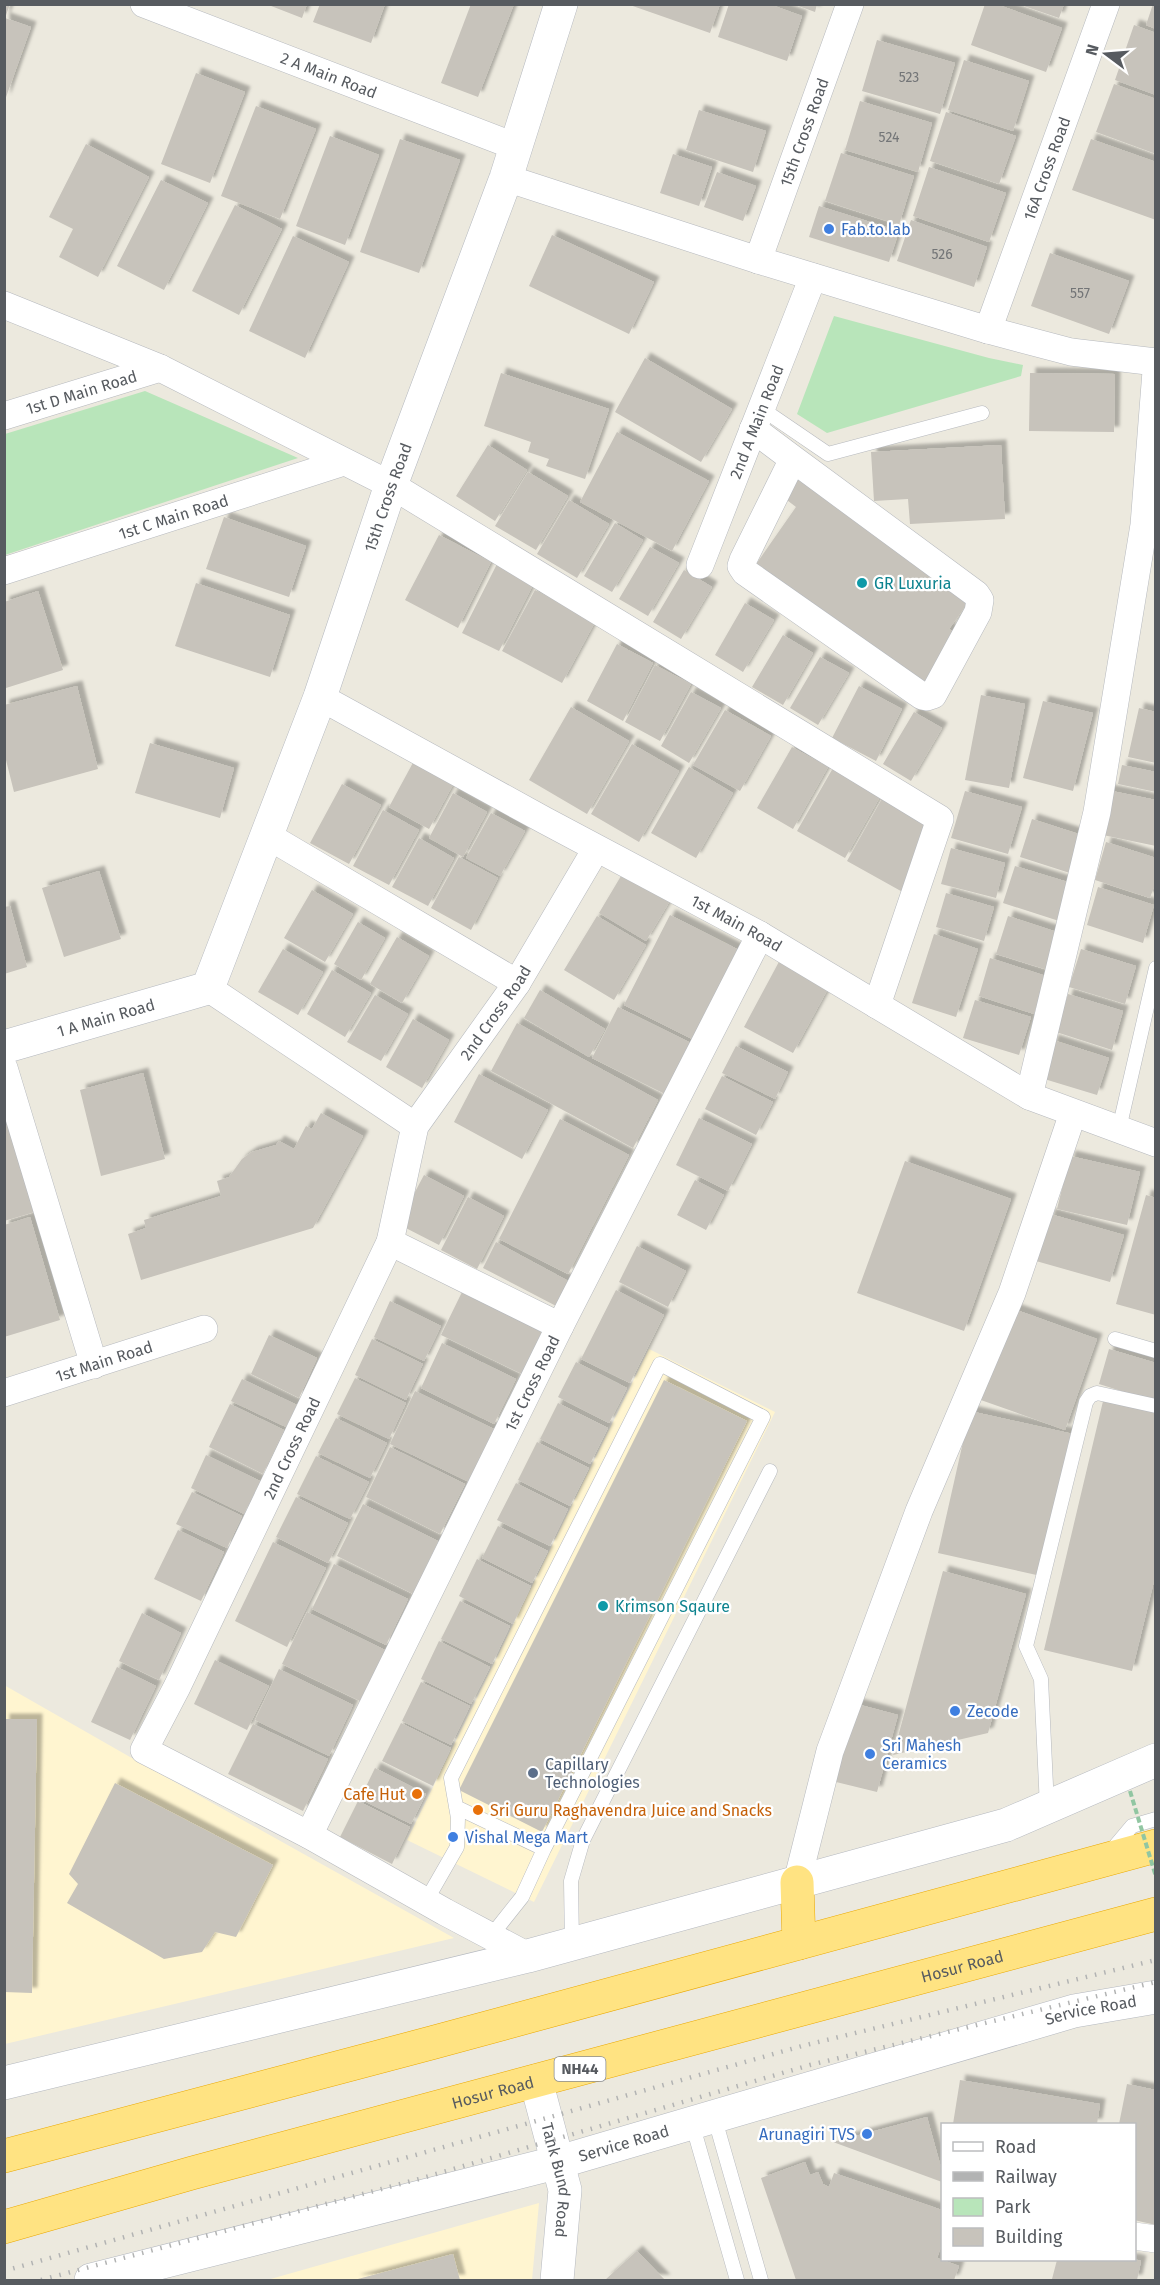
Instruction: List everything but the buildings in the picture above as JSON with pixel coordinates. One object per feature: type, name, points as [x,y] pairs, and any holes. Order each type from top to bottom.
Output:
[{"type":"highway","points":[[4,2156],[1155,1846]]},
{"type":"highway","points":[[797,1882],[799,1943]]},
{"type":"highway","name":"Hosur Road","points":[[4,2227],[203,2170],[1155,1914]]},
{"type":"street","name":"2 A Main Road","points":[[144,4],[514,146]]},
{"type":"street","name":"15th Cross Road","points":[[208,988],[320,697],[391,486],[506,178],[514,146],[561,4]]},
{"type":"street","name":"15th Cross Road","points":[[758,260],[850,4]]},
{"type":"street","name":"16A Cross Road","points":[[988,330],[1106,4]]},
{"type":"street","points":[[506,178],[758,260],[988,330],[1071,352],[1155,362]]},
{"type":"street","name":"2nd A Main Road","points":[[700,565],[813,277]]},
{"type":"street","points":[[4,305],[159,368],[391,486],[940,819],[878,1005]]},
{"type":"street","name":"1st D Main Road","points":[[4,416],[159,368]]},
{"type":"street","points":[[1029,1096],[1097,812],[1144,525],[1155,371]]},
{"type":"street","points":[[758,419],[794,459],[976,594],[980,600],[978,612],[933,695],[922,696],[745,572],[741,566],[794,459]]},
{"type":"street","name":"1st C Main Road","points":[[4,571],[344,462]]},
{"type":"street","name":"1st Main Road","points":[[320,697],[596,849],[760,935],[1029,1096],[1155,1143]]},
{"type":"street","points":[[268,836],[517,983]]},
{"type":"street","name":"2nd Cross Road","points":[[528,1956],[435,1907],[309,1835],[144,1750],[177,1688],[390,1242],[415,1126],[517,983],[596,849]]},
{"type":"street","name":"1st Cross Road","points":[[309,1835],[560,1326],[760,935]]},
{"type":"street","points":[[208,988],[415,1126]]},
{"type":"street","name":"1 A Main Road","points":[[4,1047],[208,988]]},
{"type":"street","points":[[4,1068],[94,1365]]},
{"type":"street","points":[[797,1882],[830,1751],[919,1511],[1012,1293],[1073,1113]]},
{"type":"street","points":[[390,1242],[560,1326]]},
{"type":"street","name":"1st Main Road","points":[[4,1393],[204,1329]]},
{"type":"street","points":[[4,2083],[528,1956],[1006,1825],[1155,1760]]},
{"type":"street","name":"Service Road","points":[[91,2280],[130,2276],[559,2162],[1074,2011],[1155,1997]]},
{"type":"street","name":"Tank Bund Road","points":[[536,2081],[565,2190],[557,2280]]},
{"type":"street","points":[[1136,2236],[1155,2239]]},
{"type":"lane","points":[[758,419],[828,454],[982,413]]},
{"type":"lane","points":[[1119,1130],[1155,968]]},
{"type":"lane","points":[[1115,1339],[1155,1351]]},
{"type":"lane","points":[[435,1907],[457,1847],[459,1832],[451,1778],[660,1365],[763,1417],[544,1849],[522,1897],[491,1936]]},
{"type":"lane","points":[[1047,1807],[1041,1679],[1026,1646],[1086,1402],[1090,1396],[1097,1393],[1155,1406]]},
{"type":"lane","points":[[572,1944],[571,1881],[584,1840],[770,1470]]},
{"type":"lane","points":[[456,1807],[544,1849]]},
{"type":"lane","points":[[1105,1860],[1132,1826],[1155,1819]]},
{"type":"lane","points":[[703,2119],[737,2280]]},
{"type":"lane","points":[[703,2119],[761,2280]]},
{"type":"path","points":[[1130,1791],[1155,1877]]},
{"type":"shaded area","points":[[649,1349],[775,1412],[534,1902],[407,1840]]},
{"type":"shaded area","points":[[4,1685],[130,1757],[454,1938],[5,2044]]},
{"type":"shaded area","points":[[539,2203],[532,2280],[267,2280]]},
{"type":"green space","points":[[834,316],[1023,365],[1021,376],[827,433],[797,414]]},
{"type":"green space","points":[[145,391],[298,458],[5,555],[5,434]]},
{"type":"railway","points":[[4,2271],[802,2046],[1156,1960]]},
{"type":"railway","points":[[41,2280],[419,2179],[810,2065],[1156,1982]]},
{"type":"place","name":"Fab.to.lab","points":[[829,229]]},
{"type":"place","name":"GR Luxuria","points":[[862,583]]},
{"type":"place","name":"Krimson Sqaure","points":[[603,1606]]},
{"type":"place","name":"Zecode","points":[[955,1711]]},
{"type":"place","name":"Sri Mahesh Ceramics","points":[[870,1754]]},
{"type":"place","name":"Capillary Technologies","points":[[533,1773]]},
{"type":"place","name":"Cafe Hut","points":[[417,1794]]},
{"type":"place","name":"Sri Guru Raghavendra Juice and Snacks","points":[[478,1810]]},
{"type":"place","name":"Vishal Mega Mart","points":[[453,1837]]},
{"type":"place","name":"Arunagiri TVS","points":[[867,2134]]}]
